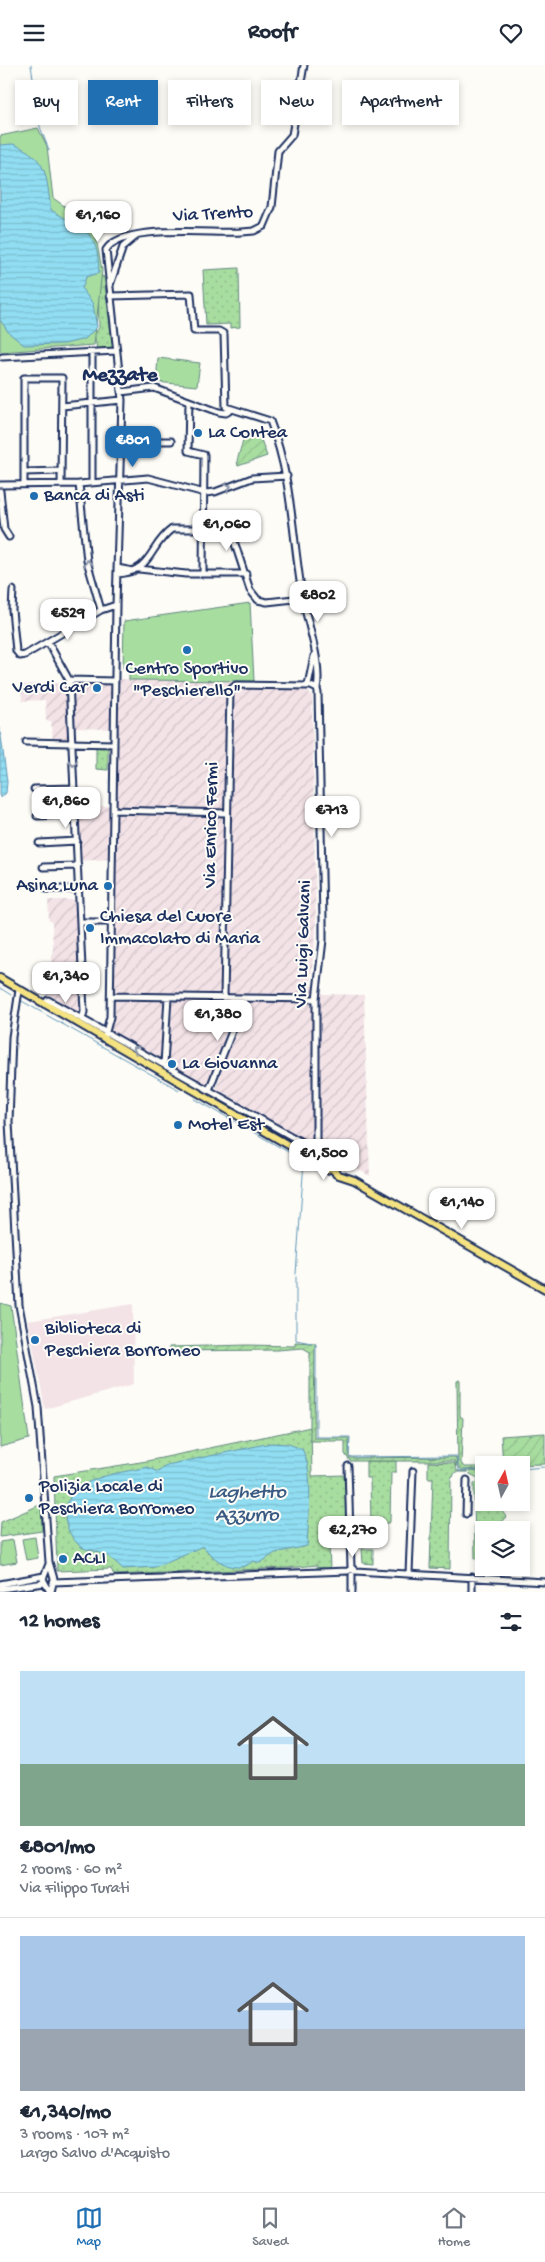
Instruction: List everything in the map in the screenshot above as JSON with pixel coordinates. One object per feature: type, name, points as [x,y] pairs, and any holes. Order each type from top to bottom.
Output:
[{"type":"main road","points":[[0,978],[19,990],[46,1002],[80,1021],[301,1151],[314,1149]]},
{"type":"main road","points":[[287,1143],[311,1161],[354,1180],[545,1289]]},
{"type":"main road","points":[[314,1149],[339,1175]]},
{"type":"main road","points":[[311,1161],[307,1153],[314,1149]]},
{"type":"main road","points":[[311,1161],[323,1160]]},
{"type":"street","name":"Via Trento","points":[[109,245],[124,237],[143,234],[234,233],[261,229],[267,221],[272,207],[276,162],[280,147],[292,135],[304,65]]},
{"type":"street","points":[[110,293],[120,254],[127,243],[143,234]]},
{"type":"street","points":[[106,1036],[110,1017],[118,479],[122,400],[106,254],[109,245],[118,246],[120,254]]},
{"type":"street","points":[[110,293],[191,294],[194,331],[219,331],[224,335],[226,404],[231,410],[222,413],[154,388],[121,392]]},
{"type":"street","points":[[2,357],[116,351]]},
{"type":"street","points":[[92,353],[92,483]]},
{"type":"street","points":[[24,485],[24,378],[62,378],[61,484]]},
{"type":"street","points":[[62,406],[122,400]]},
{"type":"street","points":[[189,401],[188,451],[204,455],[205,528],[203,574]]},
{"type":"street","name":"Via Luigi Galvani","points":[[231,410],[270,421],[287,476],[303,598],[319,680],[315,688],[323,940],[316,999],[317,1141],[314,1149]]},
{"type":"street","points":[[120,441],[171,441]]},
{"type":"street","points":[[24,472],[61,471]]},
{"type":"street","points":[[0,485],[79,484],[118,479],[148,478],[205,493],[215,492],[252,478],[287,476]]},
{"type":"street","points":[[79,484],[86,561],[101,610]]},
{"type":"street","points":[[0,491],[4,529],[8,537]]},
{"type":"street","points":[[136,570],[169,530],[177,528],[220,529],[232,538],[254,596],[262,601],[303,598]]},
{"type":"street","points":[[117,571],[246,574]]},
{"type":"street","points":[[12,590],[16,651],[20,656],[48,642],[101,610],[116,605]]},
{"type":"street","points":[[48,642],[69,680],[83,978],[84,1012],[80,1021],[98,1028],[106,1036],[164,1065],[314,1149]]},
{"type":"street","name":"Via Luigi Galvani","points":[[308,685],[314,653]]},
{"type":"street","points":[[310,679],[316,677],[319,680]]},
{"type":"street","points":[[69,680],[115,681]]},
{"type":"street","points":[[308,685],[315,688]]},
{"type":"street","name":"Via Enrico Fermi","points":[[224,998],[226,813],[230,694],[232,686],[308,685]]},
{"type":"street","points":[[26,742],[114,744]]},
{"type":"street","points":[[34,789],[74,788]]},
{"type":"street","points":[[113,811],[226,813]]},
{"type":"street","points":[[37,816],[76,814]]},
{"type":"street","points":[[39,843],[77,841]]},
{"type":"street","points":[[43,867],[78,866]]},
{"type":"street","points":[[47,889],[79,889]]},
{"type":"street","points":[[80,922],[112,922]]},
{"type":"street","points":[[19,990],[12,1037],[9,1121],[19,1305],[38,1407],[49,1562],[53,1579],[51,1592]]},
{"type":"street","points":[[110,996],[316,999]]},
{"type":"street","points":[[164,1065],[168,997]]},
{"type":"street","points":[[209,1090],[243,998]]},
{"type":"street","points":[[98,1028],[104,1026],[110,1017]]},
{"type":"street","points":[[348,1466],[352,1592]]},
{"type":"street","points":[[409,1574],[413,1471]]},
{"type":"street","points":[[466,1514],[469,1497],[467,1480]]},
{"type":"street","points":[[49,1562],[44,1575],[46,1584],[51,1592]]},
{"type":"street","points":[[0,1584],[44,1575],[53,1579],[71,1580],[248,1576],[352,1571],[545,1582]]},
{"type":"street","points":[[472,1577],[472,1592]]},
{"type":"street","points":[[0,1589],[46,1584],[53,1579]]},
{"type":"shaded area","points":[[116,679],[300,683],[312,696],[316,932],[310,984],[323,994],[364,995],[370,1176],[216,1089],[240,1011],[208,1087],[98,1028],[103,1027],[110,1017]]},
{"type":"shaded area","points":[[71,681],[113,682],[113,729],[73,728]]},
{"type":"shaded area","points":[[68,683],[71,742],[53,741],[51,721],[46,721],[45,700],[22,701],[21,685]]},
{"type":"shaded area","points":[[77,806],[111,806],[110,859],[79,861]]},
{"type":"shaded area","points":[[48,900],[78,900],[83,1011],[80,1013],[47,997],[53,948],[52,921],[49,921]]},
{"type":"shaded area","points":[[133,1304],[134,1384],[45,1409],[28,1321]]},
{"type":"green space","points":[[38,128],[47,146],[53,198],[94,227],[102,270],[94,345],[0,352],[0,136]]},
{"type":"green space","points":[[239,268],[240,327],[230,328],[230,324],[206,325],[203,270]]},
{"type":"green space","points":[[98,274],[104,277],[113,348],[97,349],[94,334],[99,328]]},
{"type":"green space","points":[[158,358],[200,363],[197,386],[156,382]]},
{"type":"green space","points":[[245,433],[260,437],[267,456],[238,466],[237,461]]},
{"type":"green space","name":"Centro Sportivo \"Peschierello\"","points":[[250,603],[254,681],[129,680],[129,668],[123,668],[124,621]]},
{"type":"green space","points":[[96,747],[108,747],[108,770],[96,769]]},
{"type":"green space","points":[[0,1303],[11,1306],[29,1439],[0,1447]]},
{"type":"green space","points":[[295,1342],[315,1343],[314,1438],[349,1438],[349,1458],[454,1457],[457,1458],[456,1467],[454,1461],[350,1461],[345,1454],[345,1441],[310,1441],[310,1352],[303,1348],[169,1351],[169,1347],[295,1346]]},
{"type":"green space","points":[[460,1380],[460,1416],[463,1418],[461,1463],[464,1467],[475,1467],[475,1469],[462,1470],[458,1467],[457,1381]]},
{"type":"green space","name":"Laghetto Azzurro","points":[[311,1427],[312,1476],[346,1475],[346,1523],[328,1523],[330,1568],[317,1568],[317,1565],[287,1568],[114,1575],[111,1569],[57,1571],[54,1476],[147,1461]]},
{"type":"green space","points":[[545,1433],[545,1464],[530,1464],[530,1456],[502,1456],[501,1436]]},
{"type":"green space","points":[[366,1461],[396,1461],[396,1472],[391,1472],[390,1522],[388,1523],[371,1524],[370,1478],[366,1478]]},
{"type":"green space","points":[[428,1462],[454,1463],[457,1471],[468,1472],[455,1472],[453,1477],[451,1477],[450,1569],[430,1568],[433,1478],[428,1478]]},
{"type":"green space","points":[[469,1471],[475,1471],[475,1476],[470,1474]]},
{"type":"green space","points":[[474,1484],[475,1511],[502,1511],[506,1517],[502,1521],[475,1521],[475,1558]]},
{"type":"green space","points":[[42,1504],[42,1531],[0,1537],[1,1522]]},
{"type":"green space","points":[[35,1537],[38,1558],[26,1560],[22,1539]]},
{"type":"green space","points":[[13,1540],[17,1562],[0,1565],[0,1542]]},
{"type":"green space","points":[[362,1549],[373,1549],[373,1564],[363,1563]]},
{"type":"water","points":[[13,144],[25,150],[40,162],[46,178],[51,210],[87,233],[96,248],[99,273],[86,277],[82,289],[93,304],[97,327],[85,339],[64,344],[24,345],[9,333],[0,320],[0,145]]},
{"type":"water","points":[[0,728],[7,782],[6,793],[0,798]]},
{"type":"water","name":"Laghetto Azzurro","points":[[271,1443],[288,1444],[302,1449],[306,1459],[310,1483],[307,1546],[275,1553],[260,1563],[253,1561],[239,1567],[232,1567],[219,1561],[203,1546],[155,1567],[123,1569],[105,1555],[80,1546],[66,1524],[67,1503],[74,1492],[96,1479],[147,1467],[158,1472],[167,1465]]},
{"type":"waterway","points":[[31,65],[40,127],[49,150]]},
{"type":"waterway","points":[[0,988],[11,995]]},
{"type":"waterway","points":[[20,1000],[179,1090]]},
{"type":"waterway","points":[[195,1099],[304,1161],[296,1274]]},
{"type":"waterway","points":[[296,1277],[296,1340],[316,1344],[316,1437],[350,1437],[349,1455],[351,1457],[456,1456],[459,1471],[475,1470]]},
{"type":"waterway","points":[[530,1468],[545,1467]]},
{"type":"place","name":"La Contea","points":[[198,433]]},
{"type":"place","name":"Banca di Asti","points":[[34,496]]},
{"type":"place","name":"Centro Sportivo \"Peschierello\"","points":[[187,650]]},
{"type":"place","name":"Verdi Car","points":[[97,688]]},
{"type":"place","name":"Asina Luna","points":[[108,886]]},
{"type":"place","name":"Chiesa del Cuore Immacolato di Maria","points":[[90,928]]},
{"type":"place","name":"La Giovanna","points":[[172,1064]]},
{"type":"place","name":"Motel Est","points":[[178,1125]]},
{"type":"place","name":"Biblioteca di Peschiera Borromeo","points":[[35,1340]]},
{"type":"place","name":"Polizia Locale di Peschiera Borromeo","points":[[29,1498]]},
{"type":"place","name":"ACLI","points":[[63,1559]]},
{"type":"district","name":"Mezzate","points":[[120,376]]}]
